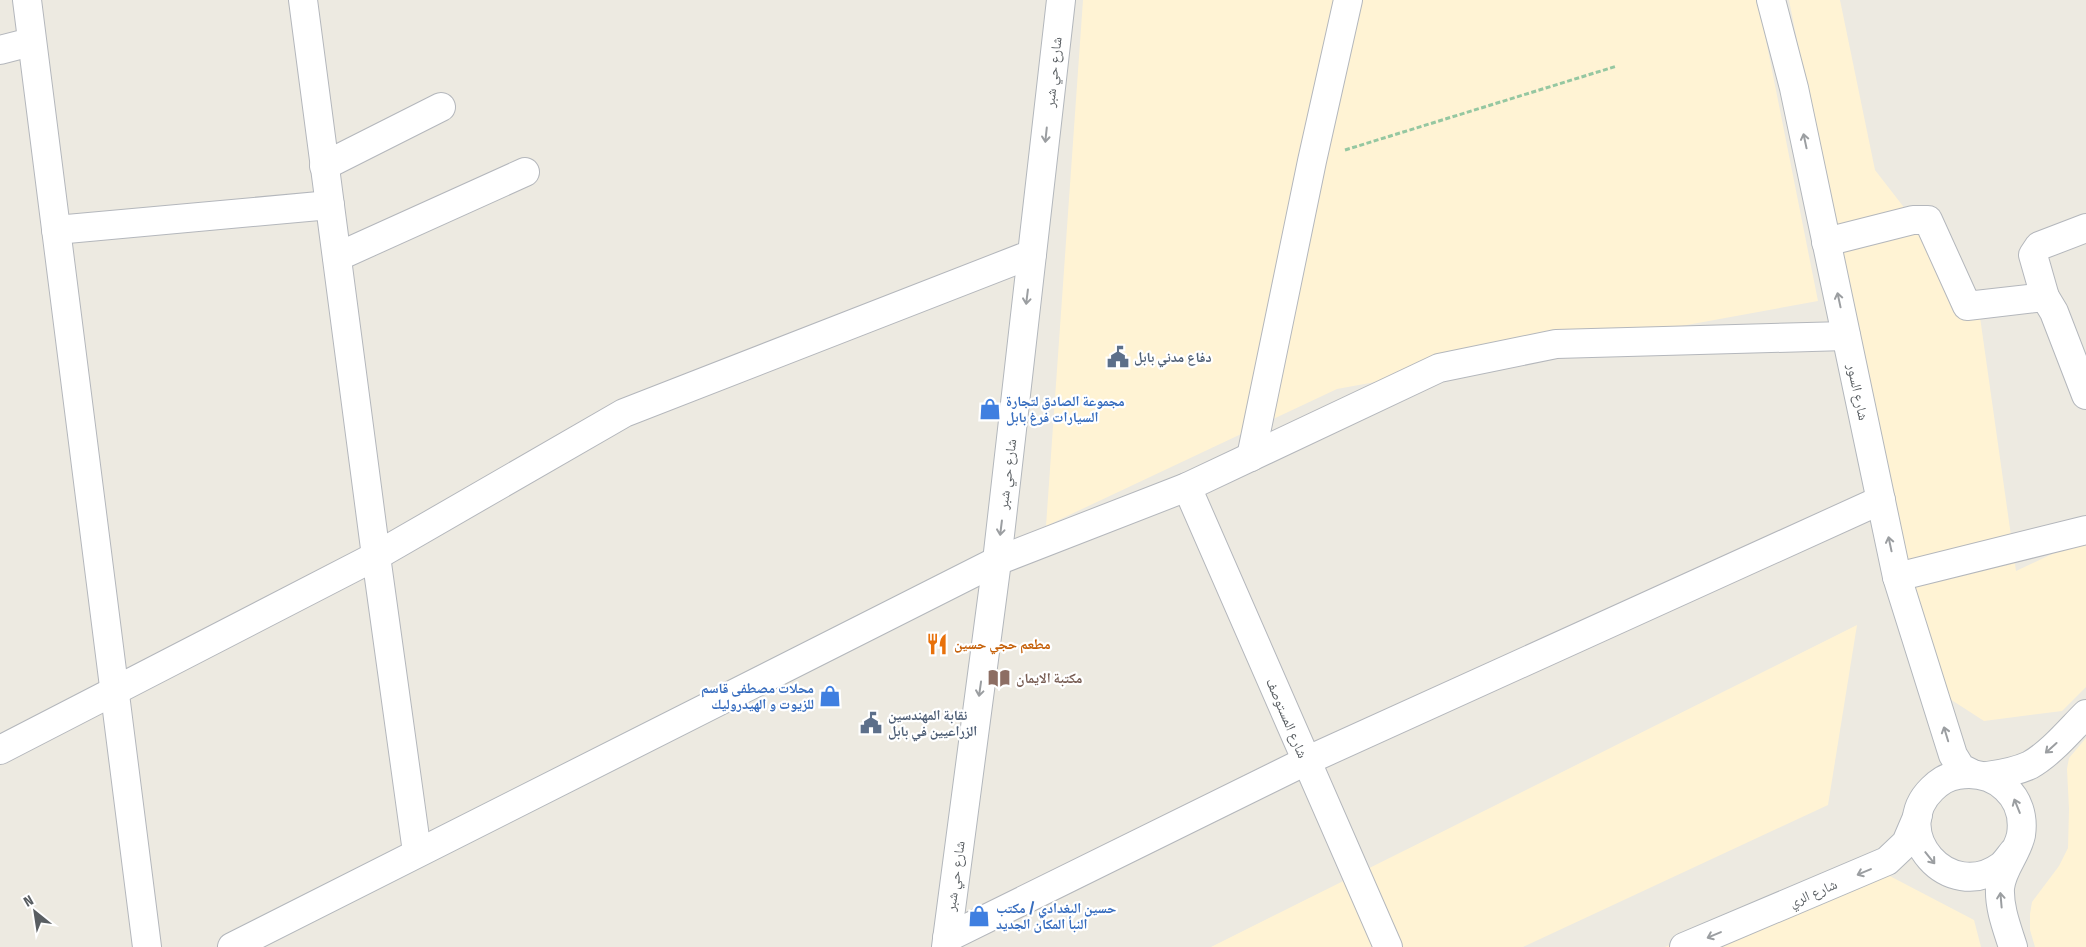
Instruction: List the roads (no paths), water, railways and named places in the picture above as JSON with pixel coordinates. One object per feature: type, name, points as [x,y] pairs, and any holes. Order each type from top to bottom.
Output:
[{"type":"street","points":[[27,0],[116,690],[147,947]]},
{"type":"street","points":[[303,0],[417,852]]},
{"type":"street","name":"شارع حي شبر","points":[[947,942],[997,561],[1060,0]]},
{"type":"street","points":[[1251,457],[1312,161],[1348,0]]},
{"type":"street","name":"شارع السور","points":[[1771,0],[1794,88],[1897,577],[1953,755],[1961,768],[1979,774]]},
{"type":"street","points":[[0,50],[31,42]]},
{"type":"street","points":[[324,166],[441,107]]},
{"type":"street","points":[[336,257],[525,172]]},
{"type":"street","points":[[56,230],[330,204]]},
{"type":"street","points":[[1826,242],[1913,220],[1928,220],[1967,306],[2045,297]]},
{"type":"street","points":[[2086,228],[2039,246],[2032,255],[2045,297],[2054,312],[2086,395]]},
{"type":"street","points":[[0,750],[376,556],[624,413],[1032,254]]},
{"type":"street","points":[[232,947],[997,561],[1187,487],[1439,368],[1556,344],[1846,336]]},
{"type":"street","name":"شارع المستوصف","points":[[1187,487],[1388,947]]},
{"type":"street","points":[[947,942],[1306,761],[1881,500]]},
{"type":"street","points":[[1897,577],[2086,530]]},
{"type":"street","points":[[2013,852],[2002,866],[1986,874],[1969,877],[1953,875],[1938,868],[1927,856],[1919,842],[1916,825],[1926,794],[1938,782],[1953,775],[2006,773],[2030,765],[2086,714]]},
{"type":"street","points":[[1979,774],[2004,786],[2015,800],[2021,818],[2020,836],[2006,865],[2000,888],[2002,911],[2013,947]]},
{"type":"street","name":"شارع الري","points":[[1684,947],[1887,861],[1906,843],[1919,814]]},
{"type":"place","name":"دفاع مدني بابل","points":[[1118,357]]},
{"type":"place","name":"مجموعة الصادق لتجارة السيارات فرغ بابل","points":[[990,409]]},
{"type":"place","name":"مطعم حجي حسين","points":[[937,644]]},
{"type":"place","name":"مكتبة الايمان","points":[[999,678]]},
{"type":"place","name":"محلات مصطفى قاسم للزيوت و الهيدروليك","points":[[830,696]]},
{"type":"place","name":"نقابة المهندسين الزراعيين في بابل","points":[[871,723]]},
{"type":"place","name":"حسين البغدادي / مكتب النبأ المكان الجديد","points":[[979,916]]}]
